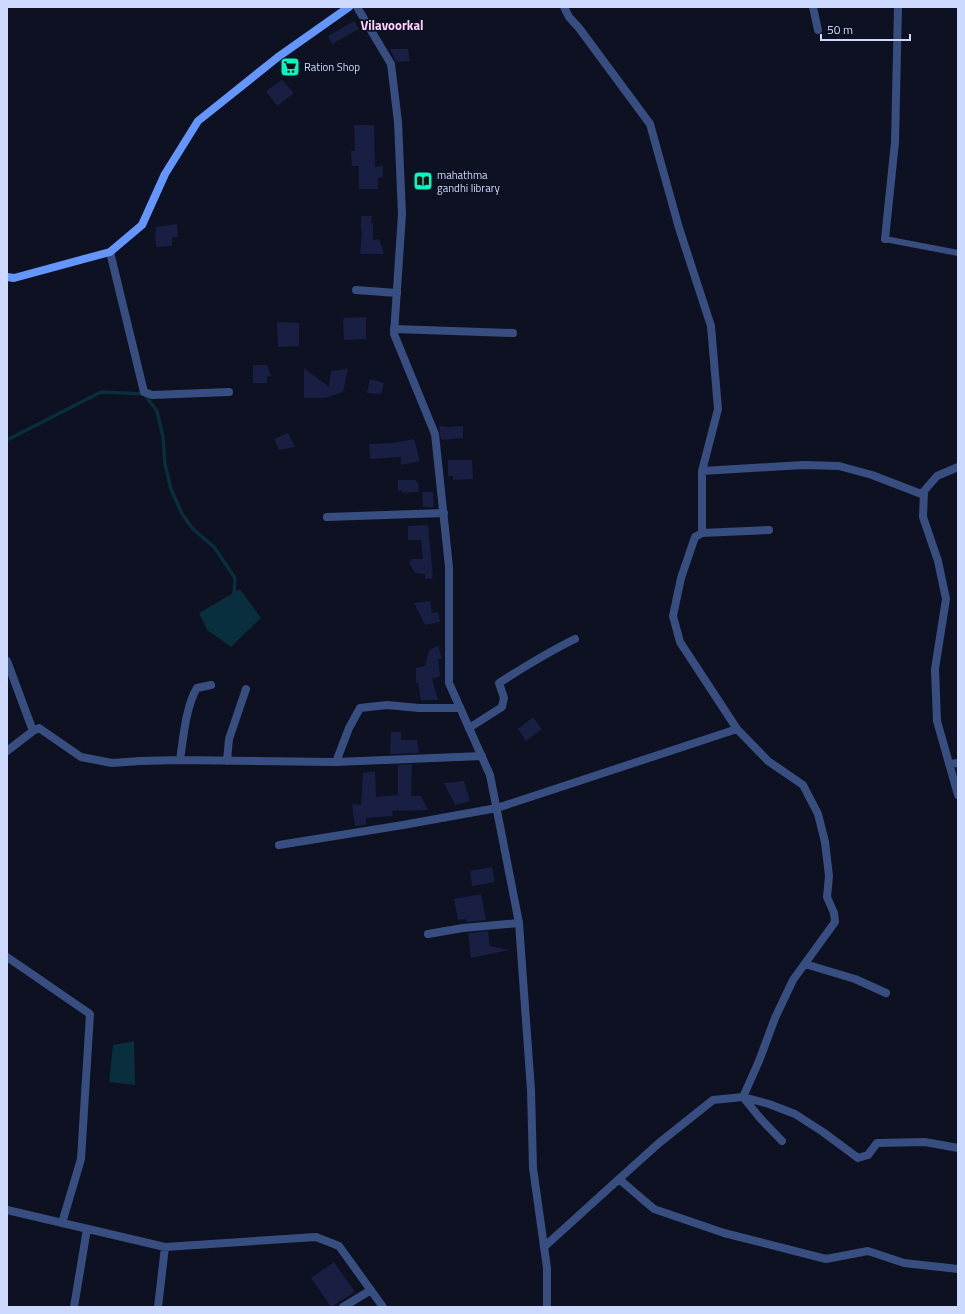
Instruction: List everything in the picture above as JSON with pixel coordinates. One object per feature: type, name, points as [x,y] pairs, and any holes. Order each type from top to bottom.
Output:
[{"type":"main road","points":[[7,277],[14,278],[110,252],[142,226],[165,174],[198,122],[278,57],[349,7]]},
{"type":"street","points":[[357,7],[391,64],[398,122],[402,214],[394,334],[435,434],[449,567],[449,683],[490,775],[519,923],[532,1090],[533,1168],[547,1268],[547,1307]]},
{"type":"street","points":[[564,7],[569,17],[579,28],[650,124],[679,228],[711,326],[718,410],[702,471],[702,533]]},
{"type":"street","points":[[813,7],[818,30]]},
{"type":"street","points":[[885,239],[895,142],[898,7]]},
{"type":"street","points":[[110,252],[144,392],[152,395],[229,392]]},
{"type":"street","points":[[356,290],[397,293]]},
{"type":"street","points":[[394,328],[513,333]]},
{"type":"street","points":[[702,471],[803,465],[839,466],[872,475],[924,495]]},
{"type":"street","points":[[958,467],[937,476],[924,491],[923,517],[938,561],[946,599],[935,669],[937,721],[958,795]]},
{"type":"street","points":[[327,517],[444,513]]},
{"type":"street","points":[[743,1097],[778,1012],[793,980],[835,922],[834,913],[827,897],[829,876],[825,842],[818,814],[803,785],[768,761],[737,729],[680,642],[673,616],[681,578],[695,537],[702,533],[769,530]]},
{"type":"street","points":[[469,728],[502,707],[504,698],[499,683],[535,660],[575,639]]},
{"type":"street","points":[[7,661],[33,731]]},
{"type":"street","points":[[180,760],[193,694],[197,688],[210,684]]},
{"type":"street","points":[[228,761],[229,739],[246,689]]},
{"type":"street","points":[[336,762],[349,728],[360,708],[387,705],[419,708],[460,708]]},
{"type":"street","points":[[7,751],[38,728],[81,757],[112,763],[180,760],[336,762],[482,756]]},
{"type":"street","points":[[279,845],[497,808],[737,729]]},
{"type":"street","points":[[949,764],[958,763]]},
{"type":"street","points":[[428,934],[463,928],[519,923]]},
{"type":"street","points":[[7,957],[90,1014],[81,1159],[62,1223]]},
{"type":"street","points":[[805,964],[855,979],[886,993]]},
{"type":"street","points":[[743,1097],[760,1118],[782,1141]]},
{"type":"street","points":[[544,1247],[659,1143],[713,1100],[743,1097],[795,1114],[823,1132],[858,1158],[868,1155],[877,1144],[925,1142],[958,1148]]},
{"type":"street","points":[[619,1179],[654,1209],[724,1233],[826,1259],[868,1251],[904,1263],[958,1269]]},
{"type":"street","points":[[7,1210],[164,1248],[316,1237],[339,1246],[383,1307]]},
{"type":"street","points":[[74,1307],[87,1229]]},
{"type":"street","points":[[158,1307],[164,1248]]},
{"type":"street","points":[[342,1307],[371,1290]]},
{"type":"lane","points":[[885,239],[958,253]]},
{"type":"water","points":[[240,589],[261,618],[231,647],[207,630],[199,613]]},
{"type":"water","points":[[134,1041],[135,1085],[109,1082],[113,1045]]},
{"type":"building","points":[[354,21],[359,29],[332,44],[328,36]]},
{"type":"building","points":[[390,49],[408,49],[410,61],[396,62]]},
{"type":"building","points":[[282,80],[294,93],[277,106],[266,91]]},
{"type":"building","points":[[354,125],[374,125],[375,167],[383,166],[383,177],[378,178],[378,189],[359,189],[359,166],[352,166],[351,151],[355,151]]},
{"type":"building","points":[[361,216],[372,216],[371,223],[373,223],[373,240],[379,239],[384,254],[360,254],[362,231]]},
{"type":"building","points":[[177,224],[178,237],[172,237],[172,246],[156,247],[156,227]]},
{"type":"building","points":[[366,317],[366,339],[344,340],[343,318]]},
{"type":"building","points":[[277,322],[299,323],[299,346],[278,347]]},
{"type":"building","points":[[253,365],[267,365],[271,376],[267,376],[267,383],[253,383]]},
{"type":"building","points":[[304,368],[329,387],[331,371],[348,369],[343,392],[325,398],[304,398]]},
{"type":"building","points":[[370,379],[384,383],[381,394],[367,393]]},
{"type":"building","points":[[439,426],[463,426],[463,438],[441,440]]},
{"type":"building","points":[[288,433],[295,447],[279,450],[274,439]]},
{"type":"building","points":[[414,439],[420,461],[401,465],[401,457],[370,459],[369,444],[393,443]]},
{"type":"building","points":[[448,460],[472,460],[473,479],[453,480],[453,476],[448,476]]},
{"type":"building","points":[[398,480],[416,480],[416,482],[418,482],[419,492],[402,493],[402,490],[398,491]]},
{"type":"building","points":[[422,492],[433,492],[434,507],[423,507]]},
{"type":"building","points":[[428,525],[433,578],[425,579],[425,574],[415,573],[409,563],[412,559],[423,559],[421,540],[408,540],[408,526]]},
{"type":"building","points":[[430,601],[432,613],[438,612],[440,622],[425,625],[414,603]]},
{"type":"building","points":[[438,646],[442,659],[438,659],[440,676],[432,679],[438,700],[421,700],[418,683],[416,683],[416,668],[425,666],[429,650]]},
{"type":"building","points":[[533,717],[542,729],[526,741],[518,729]]},
{"type":"building","points":[[391,732],[401,732],[401,740],[417,740],[419,753],[390,754]]},
{"type":"building","points":[[412,764],[411,796],[421,796],[428,810],[392,811],[393,816],[366,818],[366,825],[355,826],[352,804],[361,805],[363,773],[375,771],[376,797],[398,795],[398,765]]},
{"type":"building","points":[[464,781],[470,801],[455,805],[444,783]]},
{"type":"building","points":[[492,867],[495,882],[472,886],[470,871]]},
{"type":"building","points":[[481,894],[486,920],[467,922],[466,919],[458,920],[454,899]]},
{"type":"building","points":[[488,931],[490,946],[509,950],[471,958],[468,933]]},
{"type":"building","points":[[334,1262],[355,1292],[331,1307],[311,1278]]},
{"type":"waterway","points":[[7,440],[101,392],[144,394],[157,411],[163,437],[165,464],[171,489],[182,514],[193,529],[214,547],[235,578],[234,597]]},
{"type":"place","name":"Ration Shop","points":[[290,67]]},
{"type":"place","name":"mahathma gandhi library","points":[[423,181]]},
{"type":"district","name":"Vilavoorkal","points":[[392,25]]}]
